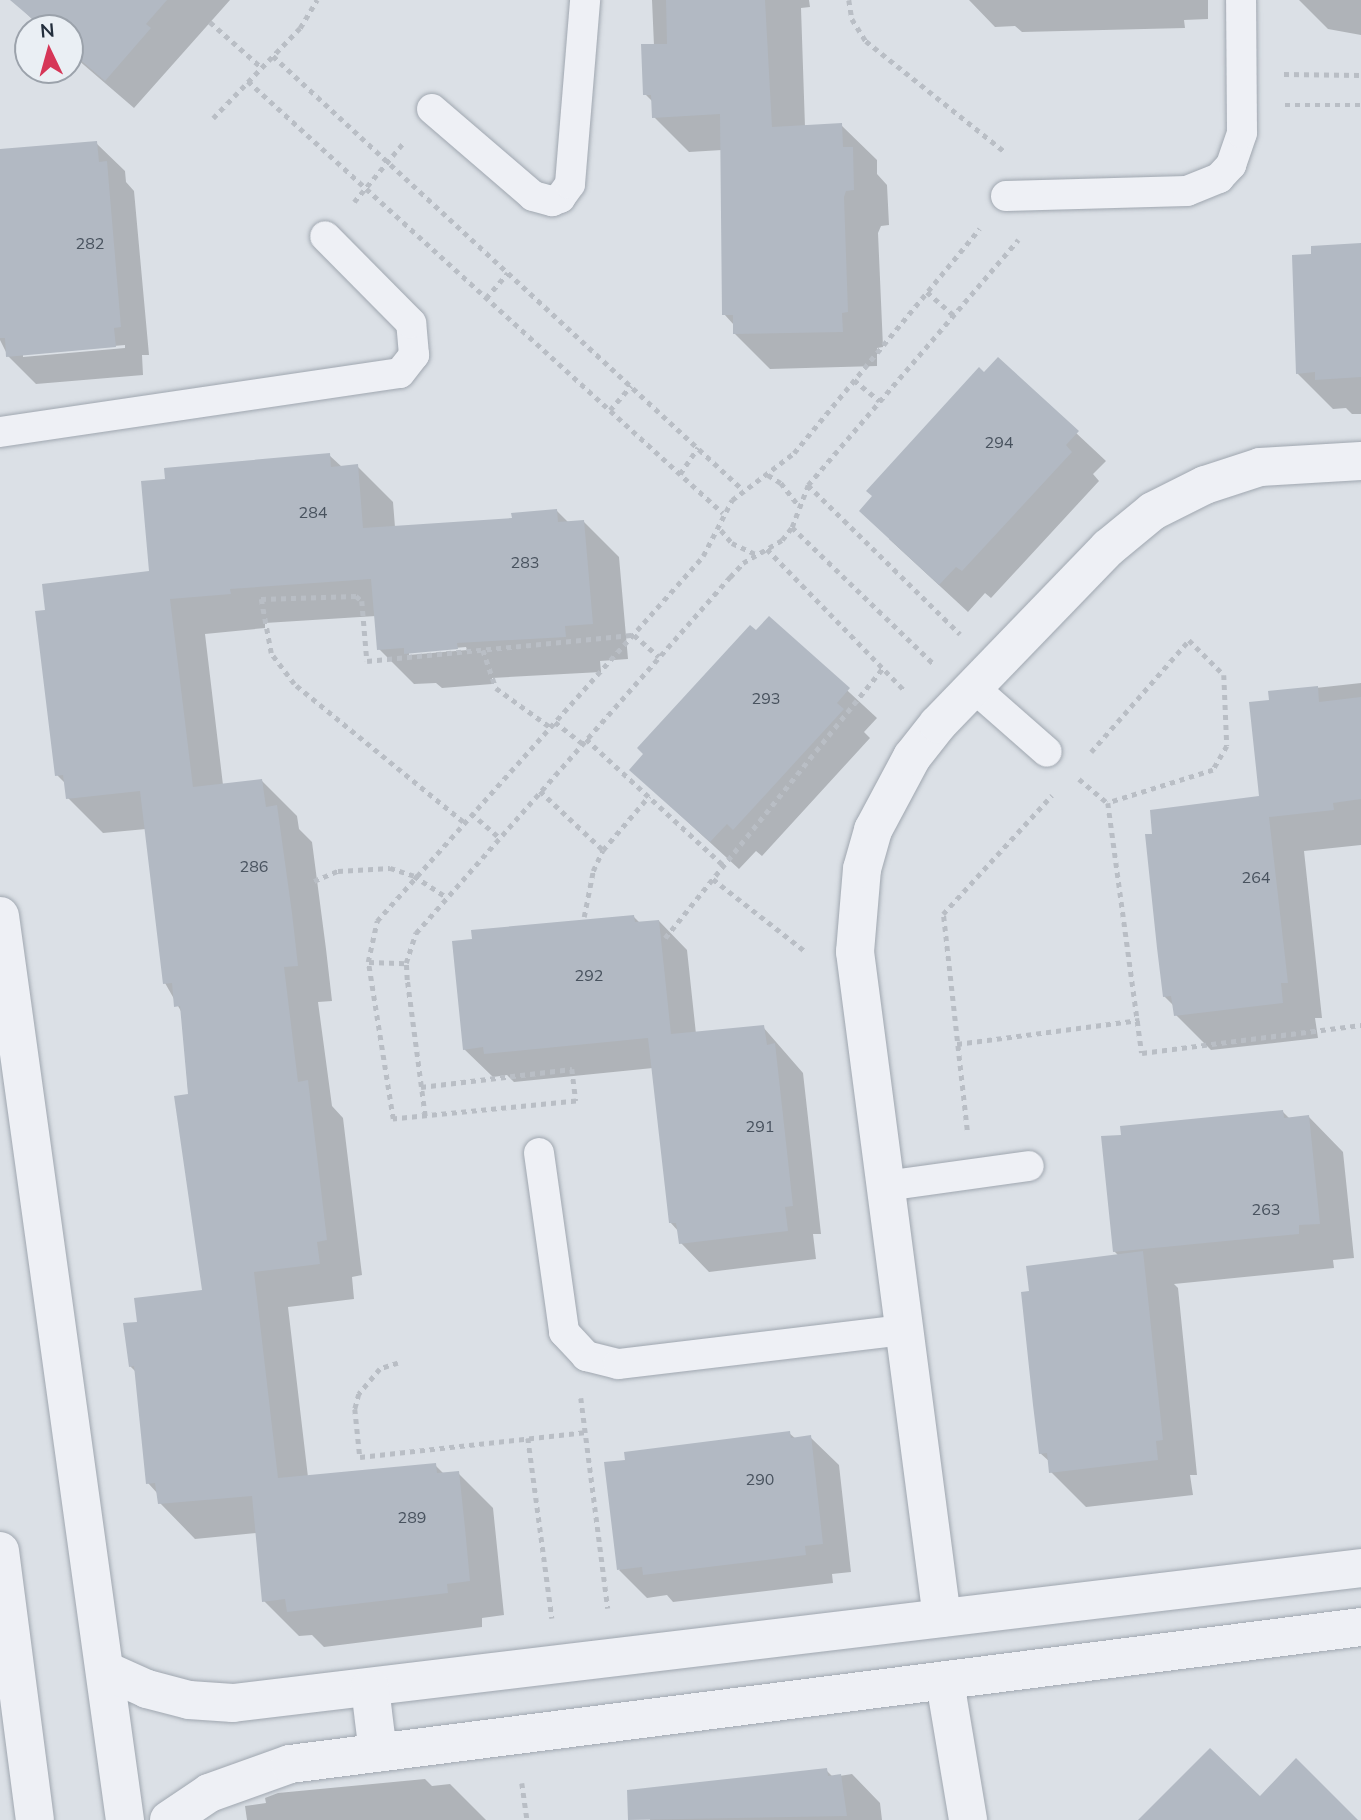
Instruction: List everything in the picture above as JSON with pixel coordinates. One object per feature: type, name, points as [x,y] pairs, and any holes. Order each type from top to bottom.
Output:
[{"type":"street","points":[[942,1618],[859,993],[855,952],[862,869],[890,792],[938,724],[1108,548],[1153,511],[1205,485],[1260,467],[1361,461]]},
{"type":"street","points":[[0,916],[107,1671],[125,1820]]},
{"type":"street","points":[[0,1551],[35,1820]]},
{"type":"street","points":[[107,1671],[168,1694],[233,1703],[1361,1567]]},
{"type":"street","points":[[169,1820],[209,1793],[248,1776],[290,1765],[1361,1627]]},
{"type":"street","points":[[945,1682],[968,1820]]},
{"type":"street","points":[[370,1688],[378,1753]]},
{"type":"lane","points":[[432,109],[533,196],[552,201],[560,198],[570,184],[585,0]]},
{"type":"lane","points":[[1006,196],[1204,187],[1219,178],[1238,150],[1242,105],[1241,0]]},
{"type":"lane","points":[[0,432],[400,373],[414,355],[411,323],[325,236]]},
{"type":"lane","points":[[977,683],[1047,752]]},
{"type":"lane","points":[[539,1153],[560,1315],[573,1345],[600,1363],[618,1364],[904,1330]]},
{"type":"lane","points":[[885,1186],[1029,1166]]},
{"type":"path","points":[[213,118],[300,28],[317,0]]},
{"type":"path","points":[[425,1116],[406,963],[416,933],[743,563],[766,550],[792,527],[808,485],[1057,194],[866,41],[852,19],[849,0]]},
{"type":"path","points":[[210,22],[261,68]]},
{"type":"path","points":[[272,56],[742,489]]},
{"type":"path","points":[[1241,74],[1361,75]]},
{"type":"path","points":[[248,81],[723,513]]},
{"type":"path","points":[[1242,105],[1361,106]]},
{"type":"path","points":[[325,236],[432,109]]},
{"type":"path","points":[[421,1087],[572,1069],[576,1101],[393,1119],[368,962],[377,921],[414,876],[703,556],[721,529],[723,513],[742,489],[768,475],[794,453],[1006,196]]},
{"type":"path","points":[[486,298],[508,273]]},
{"type":"path","points":[[927,292],[953,315]]},
{"type":"path","points":[[854,380],[880,401]]},
{"type":"path","points":[[610,411],[631,386]]},
{"type":"path","points":[[680,474],[698,447]]},
{"type":"path","points":[[768,475],[781,483],[799,507]]},
{"type":"path","points":[[808,485],[977,683]]},
{"type":"path","points":[[792,527],[977,683]]},
{"type":"path","points":[[721,529],[732,543],[757,554]]},
{"type":"path","points":[[766,550],[938,724]]},
{"type":"path","points":[[463,822],[293,684],[271,653],[261,599],[356,596],[362,601],[367,661],[634,635],[659,657]]},
{"type":"path","points":[[1081,763],[1189,640],[1224,675],[1227,746],[1213,770],[1108,803],[1142,1053],[1361,1025]]},
{"type":"path","points":[[483,650],[496,688],[550,727]]},
{"type":"path","points":[[665,938],[883,668]]},
{"type":"path","points":[[555,722],[584,741],[649,796],[724,866]]},
{"type":"path","points":[[972,1174],[943,914],[1062,784]]},
{"type":"path","points":[[540,791],[603,850]]},
{"type":"path","points":[[584,917],[590,883],[603,850],[649,796]]},
{"type":"path","points":[[471,813],[499,837]]},
{"type":"path","points":[[314,881],[364,866],[414,876],[446,897]]},
{"type":"path","points":[[713,878],[859,993]]},
{"type":"path","points":[[368,962],[406,963]]},
{"type":"path","points":[[957,1044],[1139,1020]]},
{"type":"path","points":[[573,1345],[587,1432],[614,1658]]},
{"type":"path","points":[[398,1363],[380,1369],[359,1394],[355,1409],[360,1457],[587,1432]]},
{"type":"path","points":[[528,1438],[558,1665]]},
{"type":"building","points":[[10,0],[167,0],[146,24],[151,28],[105,81],[84,63],[84,14],[26,14]]},
{"type":"building","points":[[666,0],[765,0],[772,127],[842,123],[843,147],[853,147],[854,190],[846,191],[844,197],[848,312],[842,313],[843,332],[733,334],[733,315],[722,315],[720,114],[652,118],[651,95],[643,95],[641,44],[667,44]]},
{"type":"building","points":[[97,141],[99,162],[107,161],[121,327],[114,328],[116,347],[6,357],[5,338],[0,338],[0,149]]},
{"type":"building","points":[[1361,243],[1361,377],[1315,380],[1315,372],[1296,374],[1292,255],[1311,254],[1311,246]]},
{"type":"building","points":[[998,357],[1079,431],[1066,445],[1072,452],[962,571],[956,567],[939,585],[859,511],[872,496],[866,491],[979,367],[984,372]]},
{"type":"building","points":[[330,453],[331,467],[358,464],[363,528],[512,518],[511,513],[557,509],[558,522],[584,520],[593,624],[565,626],[566,637],[457,643],[458,649],[404,654],[404,648],[377,650],[371,579],[230,589],[231,594],[170,599],[193,787],[262,779],[266,807],[277,805],[292,913],[298,966],[284,967],[298,1082],[308,1080],[327,1240],[317,1242],[320,1264],[254,1272],[278,1478],[436,1463],[437,1473],[459,1471],[470,1581],[447,1584],[448,1593],[287,1612],[285,1599],[262,1602],[252,1496],[158,1504],[155,1483],[146,1484],[134,1366],[129,1367],[123,1323],[137,1322],[134,1298],[202,1290],[174,1096],[188,1094],[180,1006],[174,1007],[172,983],[163,984],[140,791],[66,799],[63,775],[55,776],[35,611],[45,610],[42,584],[149,571],[141,481],[165,479],[164,468]]},
{"type":"building","points":[[769,616],[850,688],[837,703],[844,709],[733,830],[727,824],[710,842],[629,770],[643,754],[637,748],[750,625],[756,630]]},
{"type":"building","points":[[1318,686],[1319,702],[1361,697],[1361,799],[1333,803],[1334,810],[1269,817],[1288,983],[1281,983],[1283,1003],[1174,1016],[1171,996],[1163,997],[1157,948],[1145,834],[1152,834],[1150,810],[1259,796],[1249,702],[1269,700],[1268,691]]},
{"type":"building","points":[[634,915],[635,922],[659,920],[671,1034],[764,1025],[767,1045],[775,1043],[793,1206],[785,1207],[788,1231],[679,1244],[676,1223],[669,1223],[648,1038],[484,1054],[483,1047],[463,1050],[452,941],[472,939],[471,930]]},
{"type":"building","points":[[1283,1110],[1284,1118],[1309,1115],[1320,1224],[1299,1225],[1299,1234],[1113,1252],[1101,1136],[1121,1135],[1120,1126]]},
{"type":"building","points":[[1143,1251],[1163,1440],[1156,1441],[1158,1460],[1049,1473],[1047,1453],[1039,1454],[1033,1405],[1021,1292],[1029,1291],[1026,1266]]},
{"type":"building","points":[[790,1431],[791,1438],[811,1435],[823,1544],[805,1546],[806,1555],[643,1575],[642,1567],[617,1570],[604,1462],[625,1460],[624,1452]]},
{"type":"building","points":[[1210,1748],[1260,1796],[1296,1758],[1358,1820],[1138,1820]]},
{"type":"building","points":[[827,1768],[828,1776],[841,1774],[847,1816],[628,1820],[627,1790]]}]
